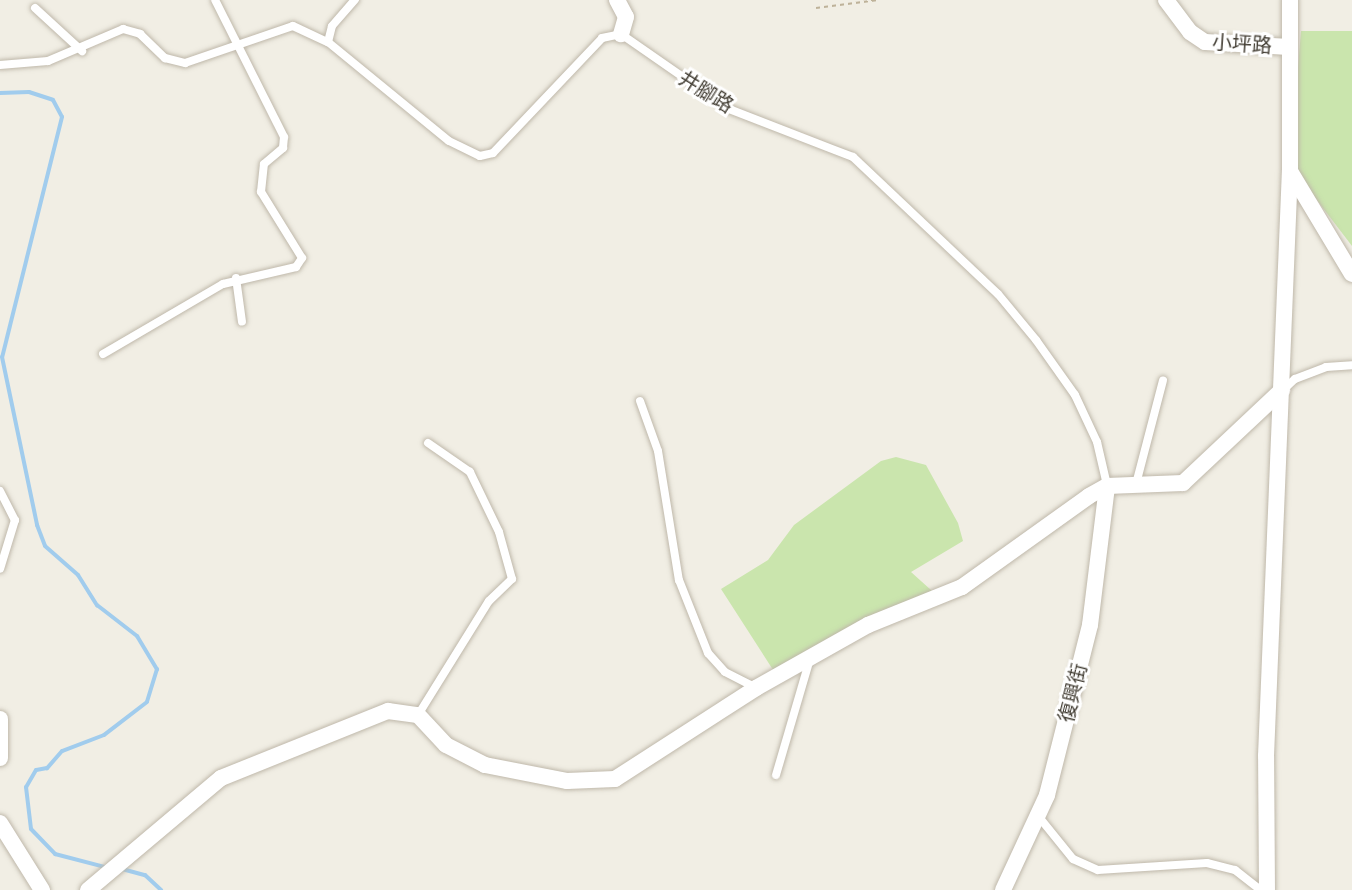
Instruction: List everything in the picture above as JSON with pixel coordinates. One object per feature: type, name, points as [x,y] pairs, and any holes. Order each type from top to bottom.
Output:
[{"type":"street","points":[[617,0],[626,17],[621,34]]},
{"type":"street","name":"小坪路","points":[[1166,0],[1190,32],[1205,42],[1289,47]]},
{"type":"street","points":[[1267,890],[1271,589],[1290,169],[1290,0]]},
{"type":"street","points":[[1290,169],[1352,274]]},
{"type":"street","points":[[90,890],[221,778],[388,711],[418,715],[446,745],[485,765],[567,781],[615,779],[756,688],[868,625],[962,587],[1058,514],[1107,486],[1183,483],[1282,390]]},
{"type":"street","name":"復興街","points":[[1003,890],[1039,817],[1090,625],[1107,486]]},
{"type":"street","points":[[0,719],[0,758]]},
{"type":"street","points":[[0,823],[42,890]]},
{"type":"lane","points":[[103,354],[236,278],[296,267],[302,258],[261,192],[264,164],[283,148],[284,137],[235,46],[215,0]]},
{"type":"lane","points":[[328,42],[332,26],[355,0]]},
{"type":"lane","points":[[35,8],[82,51]]},
{"type":"lane","points":[[0,65],[48,61],[82,51],[123,29],[140,34],[165,58],[177,62],[293,26],[328,42],[449,141],[480,156],[493,153],[602,38],[621,34]]},
{"type":"lane","name":"井腳路","points":[[621,34],[729,109],[853,157],[998,294],[1036,340],[1075,395],[1097,442],[1107,486]]},
{"type":"lane","points":[[236,278],[242,322]]},
{"type":"lane","points":[[1282,390],[1295,379],[1326,367],[1352,365]]},
{"type":"lane","points":[[1136,484],[1163,380]]},
{"type":"lane","points":[[640,401],[658,451],[679,580],[708,653],[725,672],[756,688]]},
{"type":"lane","points":[[418,715],[489,601],[512,579],[499,532],[470,472],[428,443]]},
{"type":"lane","points":[[0,491],[15,520],[0,569]]},
{"type":"lane","points":[[776,775],[810,658]]},
{"type":"lane","points":[[1039,817],[1073,859],[1098,870],[1207,863],[1235,870],[1261,890]]},
{"type":"path","points":[[816,8],[878,0]]},
{"type":"green space","points":[[1301,31],[1352,31],[1352,246],[1290,165]]},
{"type":"green space","points":[[896,457],[926,465],[958,523],[963,541],[911,572],[941,599],[777,676],[721,589],[768,560],[794,525],[881,461]]},
{"type":"waterway","points":[[0,93],[29,92],[53,100],[62,117],[2,357],[37,525],[45,546],[78,575],[97,605],[137,636],[157,669],[147,702],[104,735],[62,751],[47,768],[36,770],[26,787],[31,829],[55,854],[105,867]]},
{"type":"waterway","points":[[122,869],[145,875],[161,890]]}]
